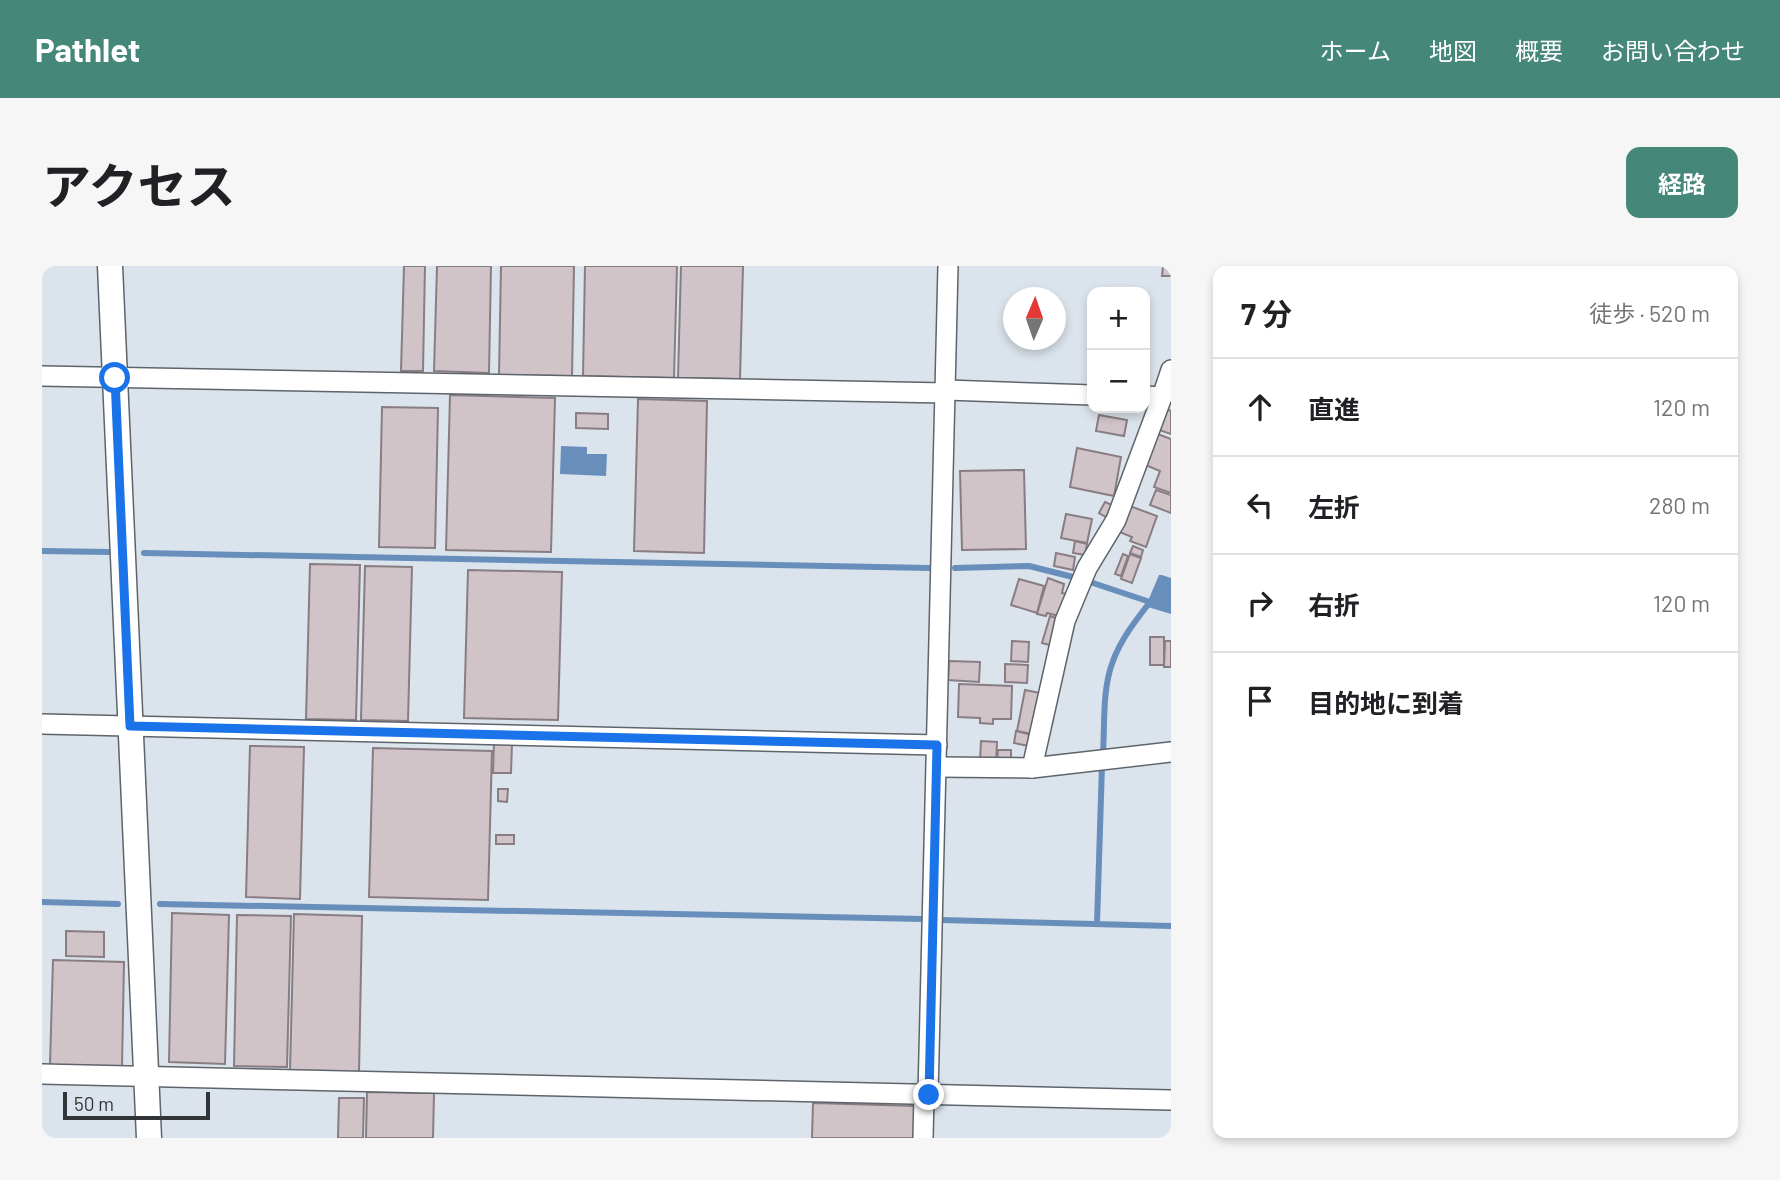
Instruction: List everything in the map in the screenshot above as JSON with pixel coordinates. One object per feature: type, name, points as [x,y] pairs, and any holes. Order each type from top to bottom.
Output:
[{"type":"street","points":[[110,266],[149,1138]]},
{"type":"street","points":[[923,1138],[937,767],[948,266]]},
{"type":"street","points":[[1032,768],[1065,621],[1087,568],[1116,520],[1153,396],[1171,370]]},
{"type":"street","points":[[42,376],[1087,395]]},
{"type":"street","points":[[42,724],[937,745]]},
{"type":"street","points":[[937,767],[1032,768],[1171,752]]},
{"type":"street","points":[[42,1074],[1171,1100]]},
{"type":"water","points":[[561,446],[587,447],[587,454],[607,454],[606,476],[560,474]]},
{"type":"water","points":[[1159,575],[1171,578],[1171,614],[1148,607]]},
{"type":"building","points":[[404,266],[425,266],[423,371],[401,371]]},
{"type":"building","points":[[437,266],[491,266],[489,373],[434,371]]},
{"type":"building","points":[[501,266],[574,266],[572,376],[499,375]]},
{"type":"building","points":[[585,266],[677,266],[674,378],[583,376]]},
{"type":"building","points":[[681,266],[743,266],[740,379],[678,378]]},
{"type":"building","points":[[1163,266],[1171,266],[1171,276],[1162,276]]},
{"type":"building","points":[[450,395],[555,398],[551,552],[446,550]]},
{"type":"building","points":[[638,399],[707,401],[704,553],[634,551]]},
{"type":"building","points":[[382,407],[438,408],[435,548],[379,547]]},
{"type":"building","points":[[1167,409],[1171,411],[1171,434],[1159,430]]},
{"type":"building","points":[[576,413],[608,414],[608,429],[576,428]]},
{"type":"building","points":[[1099,415],[1127,420],[1124,436],[1096,431]]},
{"type":"building","points":[[1155,433],[1171,439],[1171,493],[1154,487],[1160,471],[1143,464]]},
{"type":"building","points":[[1077,448],[1121,457],[1114,496],[1070,487]]},
{"type":"building","points":[[1024,470],[1026,549],[962,550],[960,471]]},
{"type":"building","points":[[1156,490],[1171,495],[1171,513],[1150,505]]},
{"type":"building","points":[[1105,502],[1112,505],[1106,517],[1099,513]]},
{"type":"building","points":[[1127,505],[1157,516],[1146,547],[1130,541],[1132,537],[1117,531]]},
{"type":"building","points":[[1066,514],[1092,519],[1087,543],[1061,538]]},
{"type":"building","points":[[1075,541],[1087,544],[1085,555],[1073,553]]},
{"type":"building","points":[[1133,546],[1143,550],[1141,557],[1130,553]]},
{"type":"building","points":[[1056,553],[1075,557],[1073,570],[1054,566]]},
{"type":"building","points":[[1123,554],[1128,556],[1121,576],[1115,574]]},
{"type":"building","points":[[1130,554],[1141,558],[1132,583],[1121,579]]},
{"type":"building","points":[[310,564],[360,565],[356,720],[306,719]]},
{"type":"building","points":[[365,566],[412,567],[408,721],[361,720]]},
{"type":"building","points":[[468,570],[562,572],[558,720],[464,718]]},
{"type":"building","points":[[1048,578],[1064,584],[1062,593],[1066,594],[1059,616],[1037,614]]},
{"type":"building","points":[[1019,579],[1044,586],[1037,613],[1011,605]]},
{"type":"building","points":[[1050,616],[1061,620],[1053,646],[1042,643]]},
{"type":"building","points":[[1150,637],[1164,637],[1164,665],[1150,665]]},
{"type":"building","points":[[1012,641],[1029,642],[1028,662],[1011,661]]},
{"type":"building","points":[[1165,641],[1171,641],[1171,667],[1164,667]]},
{"type":"building","points":[[949,661],[980,662],[979,682],[948,680]]},
{"type":"building","points":[[1005,664],[1028,665],[1027,683],[1005,682]]},
{"type":"building","points":[[959,684],[1012,686],[1011,719],[993,719],[993,724],[980,723],[980,718],[958,717]]},
{"type":"building","points":[[1025,690],[1040,693],[1032,734],[1017,731]]},
{"type":"building","points":[[1016,731],[1032,735],[1029,746],[1014,743]]},
{"type":"building","points":[[981,741],[997,742],[996,762],[980,762]]},
{"type":"building","points":[[494,743],[512,743],[511,773],[493,773]]},
{"type":"building","points":[[250,746],[304,747],[300,899],[246,897]]},
{"type":"building","points":[[373,748],[492,751],[488,900],[369,897]]},
{"type":"building","points":[[998,750],[1011,750],[1011,762],[997,762]]},
{"type":"building","points":[[498,789],[508,789],[507,802],[498,801]]},
{"type":"building","points":[[496,835],[514,835],[514,844],[496,844]]},
{"type":"building","points":[[172,913],[229,915],[225,1064],[169,1062]]},
{"type":"building","points":[[294,914],[362,916],[359,1073],[290,1071]]},
{"type":"building","points":[[237,915],[291,916],[287,1067],[234,1066]]},
{"type":"building","points":[[66,931],[104,932],[104,957],[66,956]]},
{"type":"building","points":[[53,960],[124,962],[122,1067],[50,1065]]},
{"type":"building","points":[[367,1092],[434,1093],[433,1138],[366,1138]]},
{"type":"building","points":[[339,1098],[364,1098],[363,1138],[338,1138]]},
{"type":"building","points":[[813,1103],[916,1106],[915,1138],[812,1138]]},
{"type":"waterway","points":[[42,551],[109,552]]},
{"type":"waterway","points":[[144,553],[930,568]]},
{"type":"waterway","points":[[955,568],[1029,566],[1077,578]]},
{"type":"waterway","points":[[1087,581],[1150,602],[1125,637],[1109,672],[1103,753]]},
{"type":"waterway","points":[[1097,924],[1102,765]]},
{"type":"waterway","points":[[42,902],[118,904]]},
{"type":"waterway","points":[[160,904],[923,919]]},
{"type":"waterway","points":[[941,920],[1171,926]]},
{"type":"route","points":[[115,378],[130,726],[937,745],[929,1095]]}]
